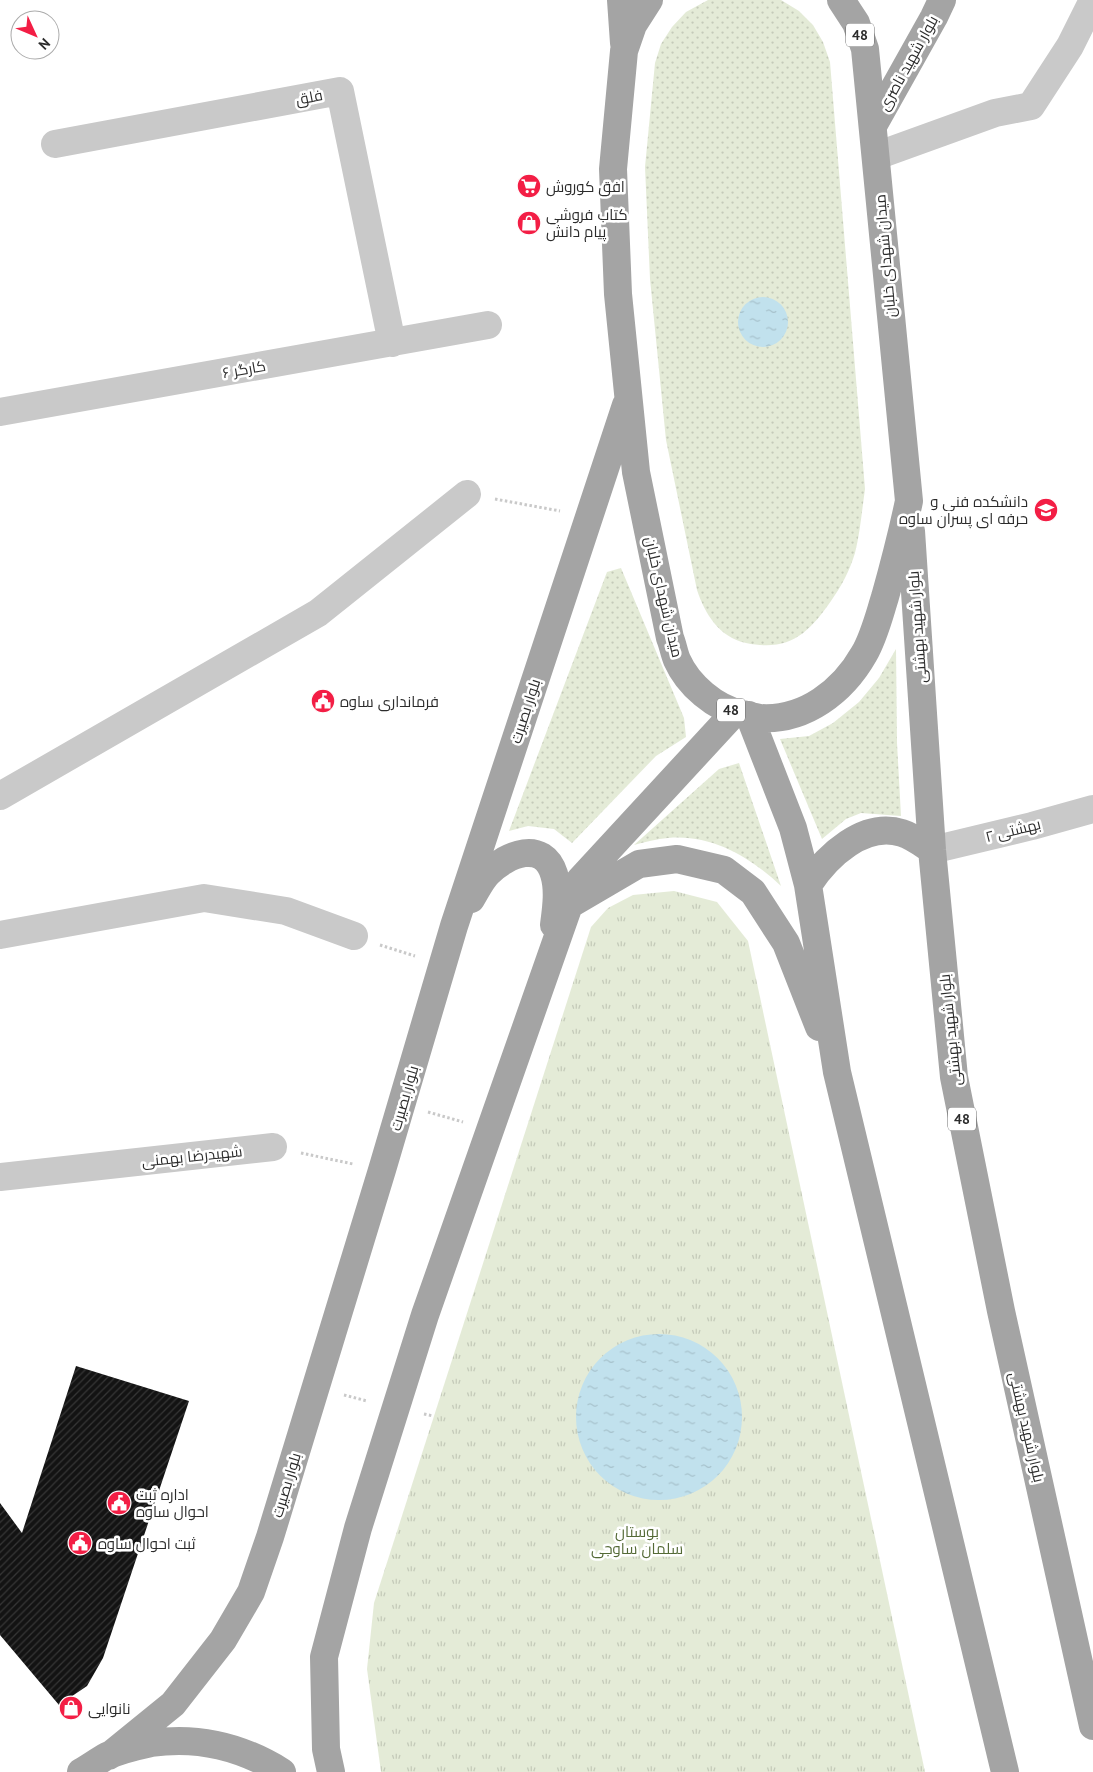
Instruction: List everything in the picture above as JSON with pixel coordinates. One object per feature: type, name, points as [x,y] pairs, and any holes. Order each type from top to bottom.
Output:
[{"type":"main road","name":"48","points":[[621,0],[624,51]]},
{"type":"main road","name":"میدان شهدای خلبان","points":[[649,0],[633,25],[624,51],[613,170],[618,294],[636,472],[670,638],[678,661],[692,683],[712,700],[742,714],[760,718],[786,716],[812,708],[833,693],[850,675],[865,653],[875,628],[899,551],[909,502],[865,49],[856,23],[841,0]]},
{"type":"main road","name":"بلوار شهید ناصری","points":[[873,126],[942,0]]},
{"type":"main road","name":"بلوار بصیرت","points":[[109,1756],[172,1704],[223,1640],[251,1592],[270,1537],[382,1170],[454,926],[629,397]]},
{"type":"main road","name":"بلوار شهید بهشتی","points":[[909,502],[932,850],[954,1078],[1001,1311],[1093,1726]]},
{"type":"main road","name":"48","points":[[742,714],[793,828],[808,885],[837,1072],[1005,1772]]},
{"type":"main road","points":[[331,1772],[326,1749],[324,1658],[361,1518],[426,1315],[569,906],[580,880],[742,714]]},
{"type":"main road","points":[[808,885],[818,870],[837,852],[862,835],[888,830],[904,833],[932,850]]},
{"type":"main road","points":[[454,926],[486,875],[498,864],[521,853],[534,853],[547,861],[554,874],[556,897],[552,954]]},
{"type":"main road","points":[[569,906],[638,864],[677,859],[724,870],[753,892],[786,943],[837,1072]]},
{"type":"main road","points":[[81,1772],[109,1756],[138,1746],[170,1740],[201,1741],[232,1748],[261,1759],[282,1772]]},
{"type":"street","points":[[876,156],[995,113],[1030,106],[1070,46],[1093,0]]},
{"type":"street","name":"فلق","points":[[55,144],[340,91],[392,343]]},
{"type":"street","name":"کارگر ۶","points":[[0,412],[488,325]]},
{"type":"street","points":[[0,796],[318,613],[467,494]]},
{"type":"street","name":"بهشتی ۲","points":[[932,850],[1093,809]]},
{"type":"street","points":[[0,935],[204,898],[286,911],[354,936]]},
{"type":"street","name":"شهیدرضا بهمنی","points":[[0,1177],[273,1147]]},
{"type":"path","points":[[467,494],[589,517]]},
{"type":"path","points":[[354,936],[442,965]]},
{"type":"path","points":[[401,1105],[490,1131]]},
{"type":"path","points":[[273,1147],[382,1170]]},
{"type":"green space","points":[[708,0],[781,0],[799,11],[813,25],[823,42],[830,62],[865,489],[855,553],[851,566],[835,596],[823,613],[805,631],[796,638],[774,645],[746,643],[728,636],[714,623],[704,608],[697,590],[666,440],[650,279],[645,167],[655,63],[661,44],[672,27],[686,12]]},
{"type":"green space","points":[[621,568],[684,718],[686,737],[656,756],[572,843],[554,829],[528,826],[509,831],[607,572]]},
{"type":"green space","points":[[896,649],[897,743],[901,816],[861,813],[846,819],[822,839],[780,739],[809,736],[833,723],[859,702],[879,678]]},
{"type":"green space","points":[[739,763],[781,886],[743,857],[715,844],[684,838],[664,838],[634,845],[719,769]]},
{"type":"green space","name":"بوستان سلمان ساوجی","points":[[674,891],[717,902],[748,941],[925,1772],[381,1772],[367,1669],[374,1603],[591,927],[608,908],[633,895]]},
{"type":"water","points":[[758,297],[768,297],[781,304],[788,317],[788,327],[781,340],[768,347],[758,347],[749,343],[742,336],[738,327],[738,317],[742,308],[749,301]]},
{"type":"water","points":[[667,1334],[683,1337],[698,1343],[712,1352],[724,1364],[733,1378],[739,1393],[742,1417],[741,1433],[733,1456],[724,1470],[712,1482],[698,1491],[683,1497],[651,1500],[635,1497],[620,1491],[606,1482],[594,1470],[585,1456],[579,1441],[576,1409],[579,1393],[585,1378],[594,1364],[606,1352],[620,1343],[635,1337]]},
{"type":"building","name":"ثبت احوال ساوه","points":[[76,1366],[189,1401],[103,1658],[87,1686],[59,1705],[0,1635],[0,1503],[22,1533]]},
{"type":"place","name":"افق کوروش","points":[[529,186]]},
{"type":"place","name":"کتاب فروشی پیام دانش","points":[[529,223]]},
{"type":"place","name":"دانشکده فنی و حرفه ای پسران ساوه","points":[[1046,510]]},
{"type":"place","name":"فرمانداری ساوه","points":[[323,701]]},
{"type":"place","name":"اداره ثبت احوال ساوه","points":[[119,1503]]},
{"type":"place","name":"ثبت احوال ساوه","points":[[80,1543]]},
{"type":"place","name":"نانوایی","points":[[71,1708]]}]
